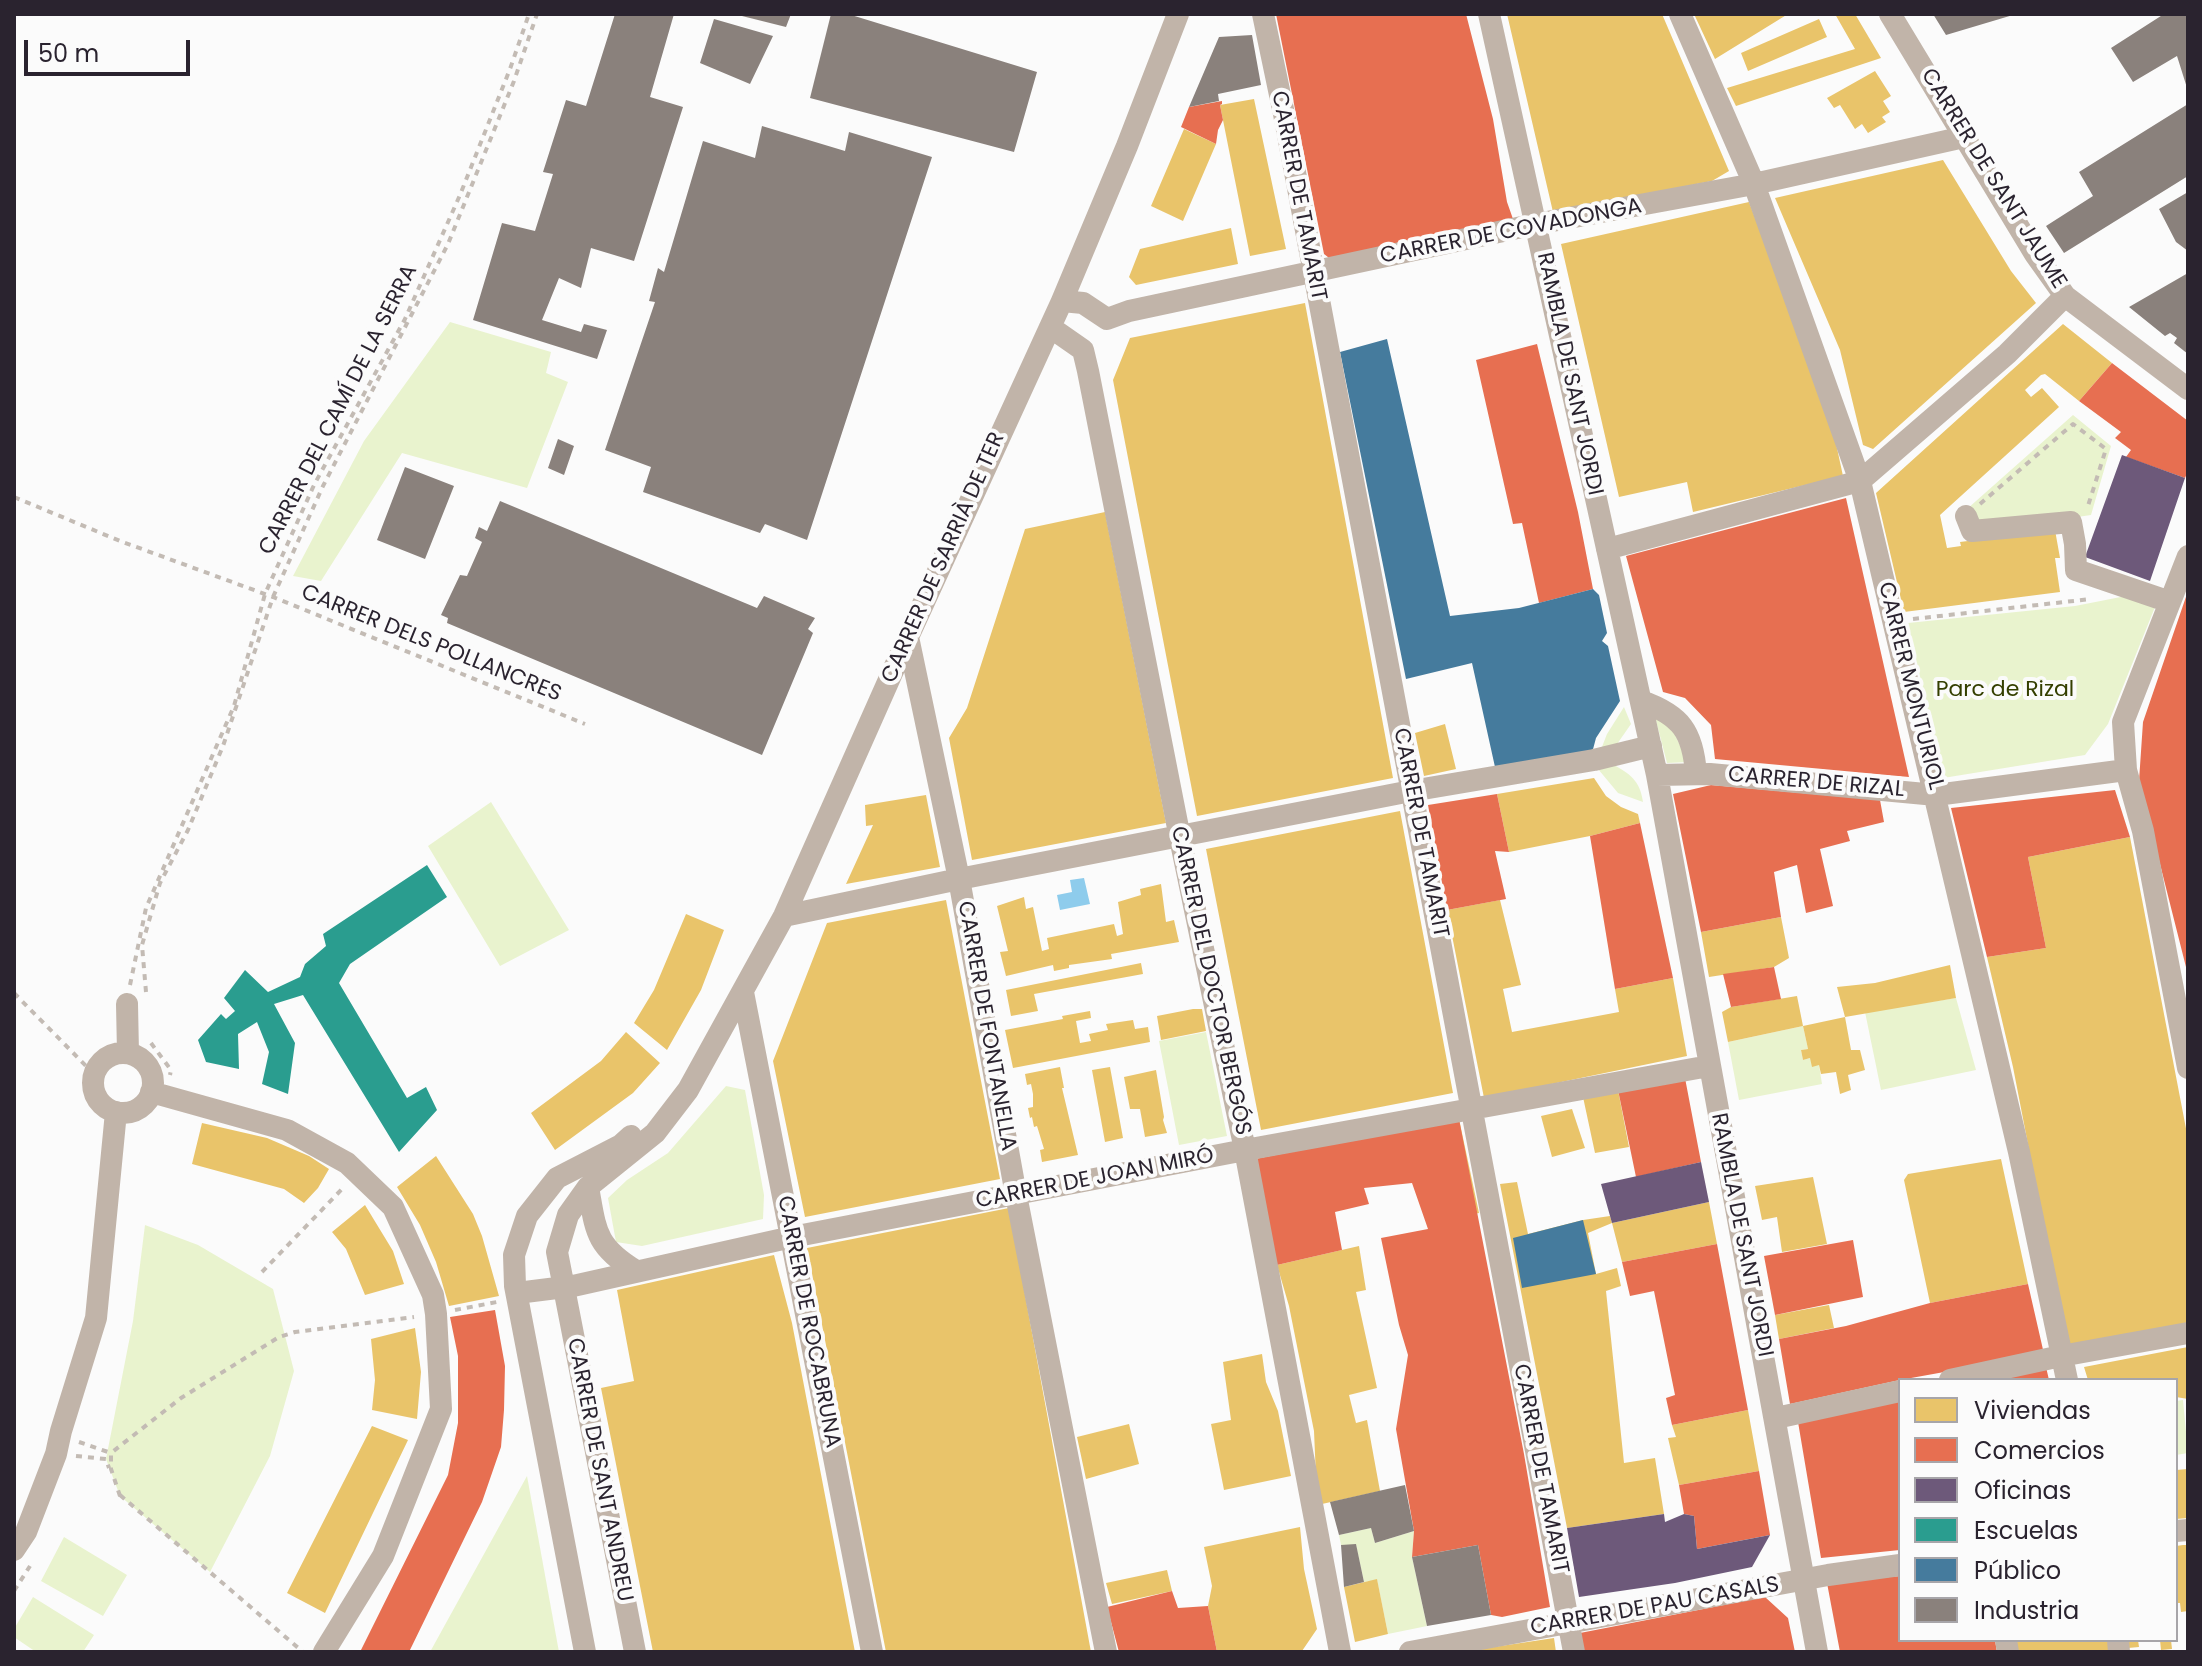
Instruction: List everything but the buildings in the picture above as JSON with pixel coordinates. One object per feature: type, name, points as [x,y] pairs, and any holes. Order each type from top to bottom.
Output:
[{"type":"street","name":"CARRER DE SARRIÀ DE TER","points":[[564,1287],[557,1252],[568,1215],[588,1187],[655,1133],[688,1090],[784,916],[1062,301],[1127,146],[1177,14]]},
{"type":"street","name":"CARRER DE TAMARIT","points":[[1263,14],[1574,1652]]},
{"type":"street","name":"RAMBLA DE SANT JORDI","points":[[1489,14],[1657,775],[1817,1652]]},
{"type":"street","name":"CARRER MONTURIOL","points":[[1680,14],[1754,184],[1860,481],[2019,1152],[2066,1378]]},
{"type":"street","name":"CARRER DE SANT JAUME","points":[[1890,14],[2035,254],[2065,296],[2188,389]]},
{"type":"street","name":"CARRER DE COVADONGA","points":[[1062,301],[1083,303],[1107,319],[1129,311],[1536,224],[1754,184],[1964,137]]},
{"type":"street","points":[[1607,549],[1860,481],[2007,354],[2065,296]]},
{"type":"street","name":"CARRER DEL DOCTOR BERGÓS","points":[[1050,327],[1083,350],[1245,1150],[1340,1652]]},
{"type":"street","points":[[1966,516],[1972,531],[2071,522],[2076,570],[2170,602]]},
{"type":"street","points":[[2188,556],[2123,722],[2126,770],[2143,831],[2188,1068]]},
{"type":"street","name":"CARRER DE FONTANELLA","points":[[908,637],[959,879],[1016,1195],[1106,1652]]},
{"type":"street","points":[[1639,694],[1688,732],[1695,753],[1696,774]]},
{"type":"street","points":[[784,916],[1411,791],[1594,760],[1651,746]]},
{"type":"street","name":"CARRER DE RIZAL","points":[[1657,775],[1696,774],[1936,795],[2126,770]]},
{"type":"street","name":"CARRER DE ROCABRUNA","points":[[743,992],[872,1652]]},
{"type":"street","points":[[128,1053],[136,1005]]},
{"type":"street","points":[[128,1053],[145,1063],[158,1094],[125,1113],[116,1112],[107,1108],[95,1093],[94,1074],[111,1055],[128,1053]]},
{"type":"street","name":"CARRER DE JOAN MIRÓ","points":[[523,1292],[564,1287],[792,1237],[1245,1150],[1709,1066]]},
{"type":"street","name":"CARRER DE SARRIÀ DE TER","points":[[523,1292],[514,1255],[527,1216],[557,1178],[621,1145],[688,1090]]},
{"type":"street","points":[[158,1094],[287,1130],[347,1163],[393,1207],[433,1295],[441,1409],[383,1556],[324,1652]]},
{"type":"street","points":[[24,1551],[26,1532],[65,1455],[61,1431],[96,1318],[116,1112]]},
{"type":"street","points":[[588,1187],[596,1235],[616,1259],[636,1271]]},
{"type":"street","name":"CARRER DE SANT ANDREU","points":[[564,1287],[635,1652]]},
{"type":"street","points":[[523,1292],[585,1652]]},
{"type":"street","points":[[1959,1378],[2188,1333]]},
{"type":"street","points":[[1776,1418],[1898,1391]]},
{"type":"street","name":"CARRER DE PAU CASALS","points":[[1410,1652],[1898,1565]]},
{"type":"path","name":"CARRER DEL CAMÍ DE LA SERRA","points":[[136,1005],[146,908],[234,706],[265,594],[314,485],[405,319],[460,195],[529,14]]},
{"type":"path","points":[[136,1005],[142,945],[160,883],[188,830],[223,746],[273,597],[323,486],[448,244],[514,81],[537,14]]},
{"type":"path","points":[[1966,516],[2073,424],[2106,449],[2075,544]]},
{"type":"path","name":"CARRER DELS POLLANCRES","points":[[14,497],[120,541],[273,597],[585,724]]},
{"type":"path","points":[[1895,622],[2095,599]]},
{"type":"path","points":[[14,993],[94,1074]]},
{"type":"path","points":[[146,1034],[156,1053],[171,1070],[158,1094]]},
{"type":"path","points":[[262,1272],[358,1173]]},
{"type":"path","points":[[111,1453],[181,1398],[279,1337],[295,1332],[436,1314],[498,1302],[523,1292]]},
{"type":"path","points":[[61,1431],[81,1443],[111,1453]]},
{"type":"path","points":[[65,1455],[81,1443]]},
{"type":"path","points":[[111,1453],[111,1469],[120,1496]]},
{"type":"path","points":[[65,1455],[106,1459],[120,1496],[303,1652]]},
{"type":"path","points":[[14,1591],[24,1551]]},
{"type":"green space","points":[[450,322],[551,352],[546,373],[568,382],[527,488],[402,453],[321,581],[293,576],[364,441]]},
{"type":"green space","points":[[2073,415],[2111,446],[2091,515],[1976,532],[1967,509]]},
{"type":"green space","name":"Parc de Rizal","points":[[2136,594],[2157,602],[2108,724],[2085,755],[1943,778],[1908,623],[2075,606]]},
{"type":"green space","points":[[1624,707],[1631,724],[1615,747],[1600,752],[1607,734]]},
{"type":"green space","points":[[1654,713],[1667,718],[1688,762],[1667,763]]},
{"type":"green space","points":[[1612,764],[1633,778],[1643,802],[1618,793],[1598,769]]},
{"type":"green space","points":[[491,802],[569,930],[500,966],[428,846]]},
{"type":"green space","points":[[1956,998],[1976,1070],[1881,1090],[1865,1012]]},
{"type":"green space","points":[[1803,1026],[1808,1049],[1801,1050],[1803,1060],[1810,1058],[1819,1065],[1822,1084],[1739,1100],[1728,1042]]},
{"type":"green space","points":[[1206,1032],[1227,1136],[1179,1145],[1159,1041]]},
{"type":"green space","points":[[726,1086],[745,1090],[764,1195],[763,1219],[642,1246],[616,1242],[608,1198],[627,1180],[668,1153]]},
{"type":"green space","points":[[145,1225],[198,1245],[273,1289],[294,1371],[270,1456],[210,1572],[120,1496],[106,1459],[133,1321]]},
{"type":"green space","points":[[2183,1400],[2188,1453],[2178,1455],[2178,1401]]},
{"type":"green space","points":[[527,1476],[559,1652],[430,1652]]},
{"type":"green space","points":[[1371,1528],[1375,1543],[1414,1531],[1412,1557],[1427,1626],[1388,1634],[1377,1580],[1364,1582],[1356,1545],[1341,1545],[1339,1535]]},
{"type":"green space","points":[[64,1537],[127,1575],[103,1616],[41,1581]]},
{"type":"green space","points":[[33,1597],[94,1635],[83,1652],[36,1652],[14,1637],[14,1629]]},
{"type":"water","points":[[1084,878],[1090,904],[1060,910],[1057,895],[1072,892],[1070,880]]}]
